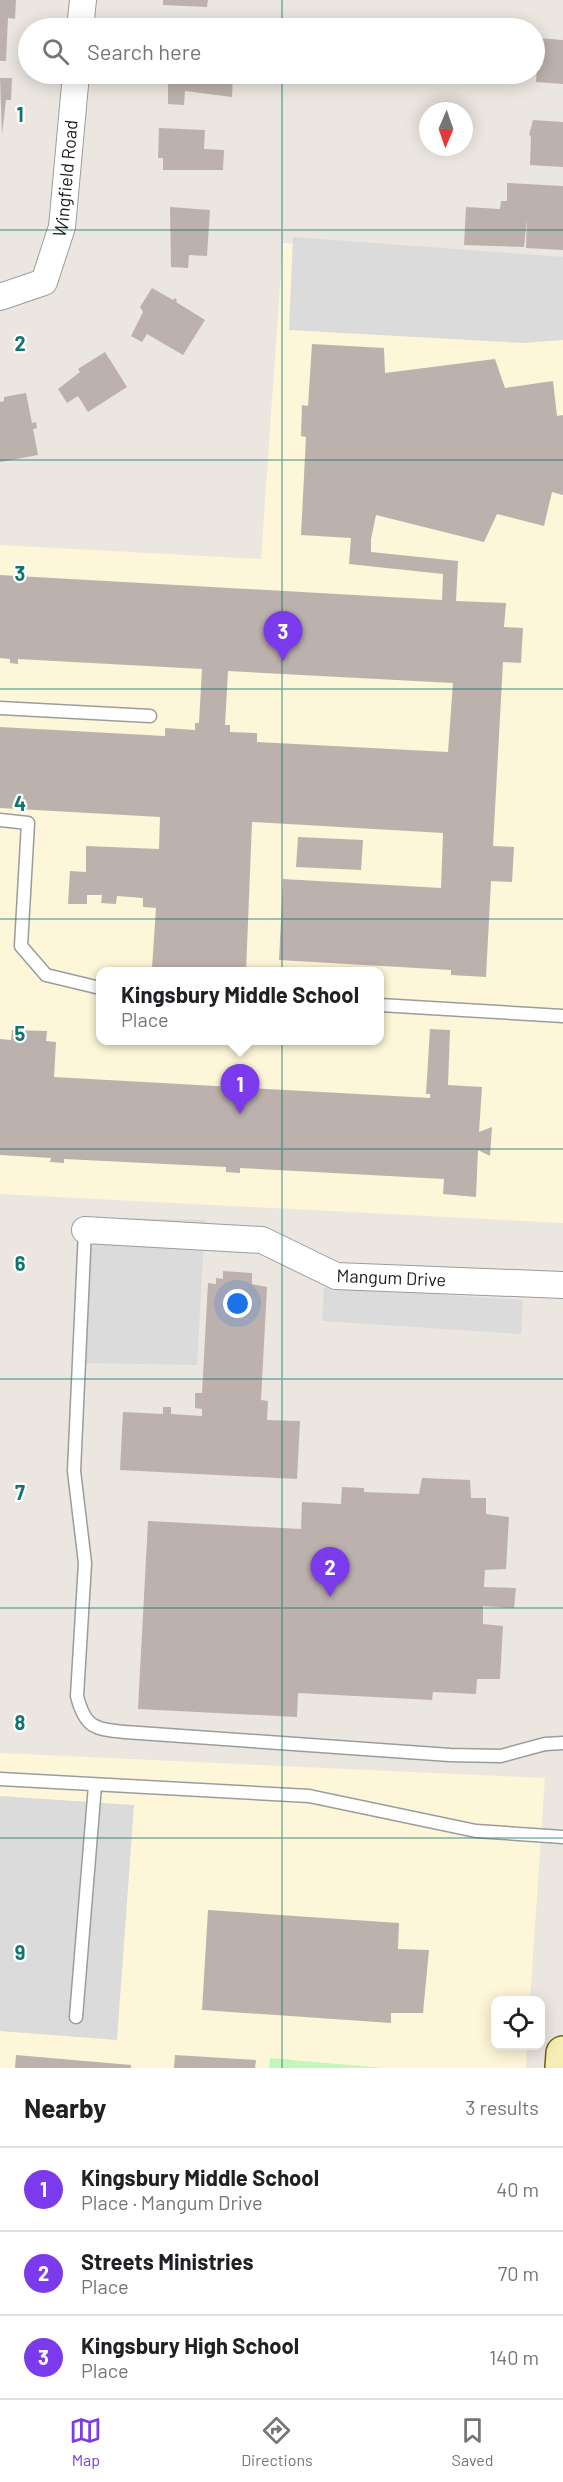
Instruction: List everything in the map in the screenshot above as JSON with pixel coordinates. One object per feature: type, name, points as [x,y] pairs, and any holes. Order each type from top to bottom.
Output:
[{"type":"main road","points":[[562,2068],[563,2053]]},
{"type":"street","points":[[81,18],[83,0]]},
{"type":"street","name":"Wingfield Road","points":[[0,297],[44,282],[62,227],[75,84]]},
{"type":"street","name":"Mangum Drive","points":[[85,1230],[262,1240],[336,1276],[563,1285]]},
{"type":"lane","points":[[0,708],[150,716]]},
{"type":"lane","points":[[0,820],[28,823],[21,946],[46,975],[96,987]]},
{"type":"lane","points":[[384,1005],[563,1016]]},
{"type":"lane","points":[[85,1230],[74,1471],[85,1563],[78,1696],[82,1716],[97,1729],[125,1732],[450,1755],[501,1756],[545,1744],[563,1743]]},
{"type":"lane","points":[[0,1779],[309,1796],[476,1832],[563,1837]]},
{"type":"lane","points":[[76,2017],[95,1785]]},
{"type":"shaded area","points":[[293,237],[563,257],[563,340],[523,343],[289,330]]},
{"type":"shaded area","points":[[283,243],[563,262],[563,1223],[0,1194],[0,545],[261,559]]},
{"type":"shaded area","points":[[81,1217],[205,1220],[197,1365],[80,1363]]},
{"type":"shaded area","points":[[324,1287],[523,1300],[521,1334],[322,1321]]},
{"type":"shaded area","points":[[0,1753],[545,1778],[530,1996],[491,1996],[491,2050],[527,2050],[526,2068],[0,2068]]},
{"type":"shaded area","points":[[0,1796],[134,1805],[117,2040],[0,2031]]},
{"type":"green space","points":[[270,2058],[383,2068],[269,2068]]},
{"type":"building","points":[[0,0],[16,0],[15,19],[8,18],[6,61],[0,61]]},
{"type":"building","points":[[163,0],[208,0],[207,7],[163,5]]},
{"type":"building","points":[[545,38],[563,40],[563,84],[545,83]]},
{"type":"building","points":[[0,78],[12,78],[11,100],[6,100],[2,135]]},
{"type":"building","points":[[168,84],[233,84],[232,97],[185,91],[184,105],[168,104]]},
{"type":"building","points":[[533,120],[563,122],[563,167],[530,165],[531,136],[529,135]]},
{"type":"building","points":[[159,128],[205,130],[204,149],[224,150],[223,170],[163,170],[163,158],[158,158]]},
{"type":"building","points":[[507,183],[563,186],[563,250],[526,248],[527,219],[524,247],[464,245],[466,207],[500,209],[501,201],[507,201]]},
{"type":"building","points":[[170,207],[210,210],[207,256],[189,255],[188,268],[171,267]]},
{"type":"building","points":[[152,288],[173,300],[175,298],[176,302],[205,320],[183,355],[147,334],[142,342],[131,336],[143,312],[140,307]]},
{"type":"building","points":[[312,344],[384,348],[385,373],[495,359],[505,388],[553,381],[557,416],[563,415],[563,495],[552,492],[544,526],[497,514],[484,542],[376,515],[371,539],[371,552],[458,561],[456,601],[506,603],[504,627],[523,628],[521,663],[503,662],[493,846],[514,847],[512,882],[491,881],[486,977],[451,975],[451,970],[279,960],[283,879],[441,888],[443,833],[252,822],[246,967],[152,967],[156,908],[143,907],[143,898],[117,896],[116,904],[101,903],[102,895],[87,895],[87,904],[68,904],[70,871],[86,872],[86,846],[159,849],[160,817],[0,808],[0,727],[165,736],[165,728],[195,730],[195,723],[199,723],[202,669],[18,659],[18,664],[10,663],[10,659],[0,658],[0,575],[442,600],[443,574],[349,564],[351,538],[301,535],[306,437],[301,436],[302,405],[308,406]],"holes":[[[228,671],[453,683],[448,752],[257,742],[257,733],[230,732],[230,725],[225,725]]]},
{"type":"building","points":[[105,352],[127,387],[88,412],[78,396],[67,403],[58,389],[80,372],[78,369]]},
{"type":"building","points":[[26,393],[32,423],[36,422],[37,428],[33,429],[38,455],[0,462],[0,402],[4,401],[4,397]]},
{"type":"building","points":[[298,837],[363,840],[361,870],[296,867]]},
{"type":"building","points":[[430,1029],[450,1030],[448,1085],[482,1087],[479,1132],[492,1127],[490,1156],[478,1150],[476,1197],[443,1194],[444,1179],[240,1168],[240,1173],[226,1172],[226,1167],[64,1159],[64,1163],[50,1162],[51,1158],[0,1155],[0,1039],[11,1040],[12,1030],[47,1031],[46,1041],[56,1042],[54,1077],[430,1098],[430,1094],[426,1094]]},
{"type":"building","points":[[223,1271],[252,1273],[252,1284],[267,1287],[261,1400],[268,1401],[267,1420],[300,1421],[297,1479],[120,1470],[123,1412],[163,1414],[163,1407],[171,1407],[171,1414],[202,1416],[202,1409],[195,1408],[195,1393],[202,1393],[208,1283],[216,1284],[216,1278],[223,1279]]},
{"type":"building","points":[[422,1478],[470,1480],[471,1498],[486,1498],[486,1514],[509,1517],[506,1569],[485,1570],[484,1587],[516,1588],[514,1608],[483,1606],[483,1624],[503,1626],[500,1679],[477,1679],[476,1694],[433,1692],[432,1700],[298,1693],[297,1717],[138,1709],[148,1521],[301,1529],[302,1502],[341,1504],[342,1487],[364,1488],[364,1492],[419,1494]]},
{"type":"building","points":[[208,1910],[399,1923],[398,1949],[429,1950],[423,2013],[391,2013],[391,2023],[202,2010]]},
{"type":"building","points":[[16,2055],[131,2065],[131,2068],[15,2068]]},
{"type":"building","points":[[175,2055],[256,2060],[255,2068],[174,2068]]},
{"type":"place","name":"Kingsbury High School","points":[[283,661]]},
{"type":"place","name":"Kingsbury Middle School","points":[[240,1114]]},
{"type":"place","name":"Streets Ministries","points":[[330,1597]]}]
